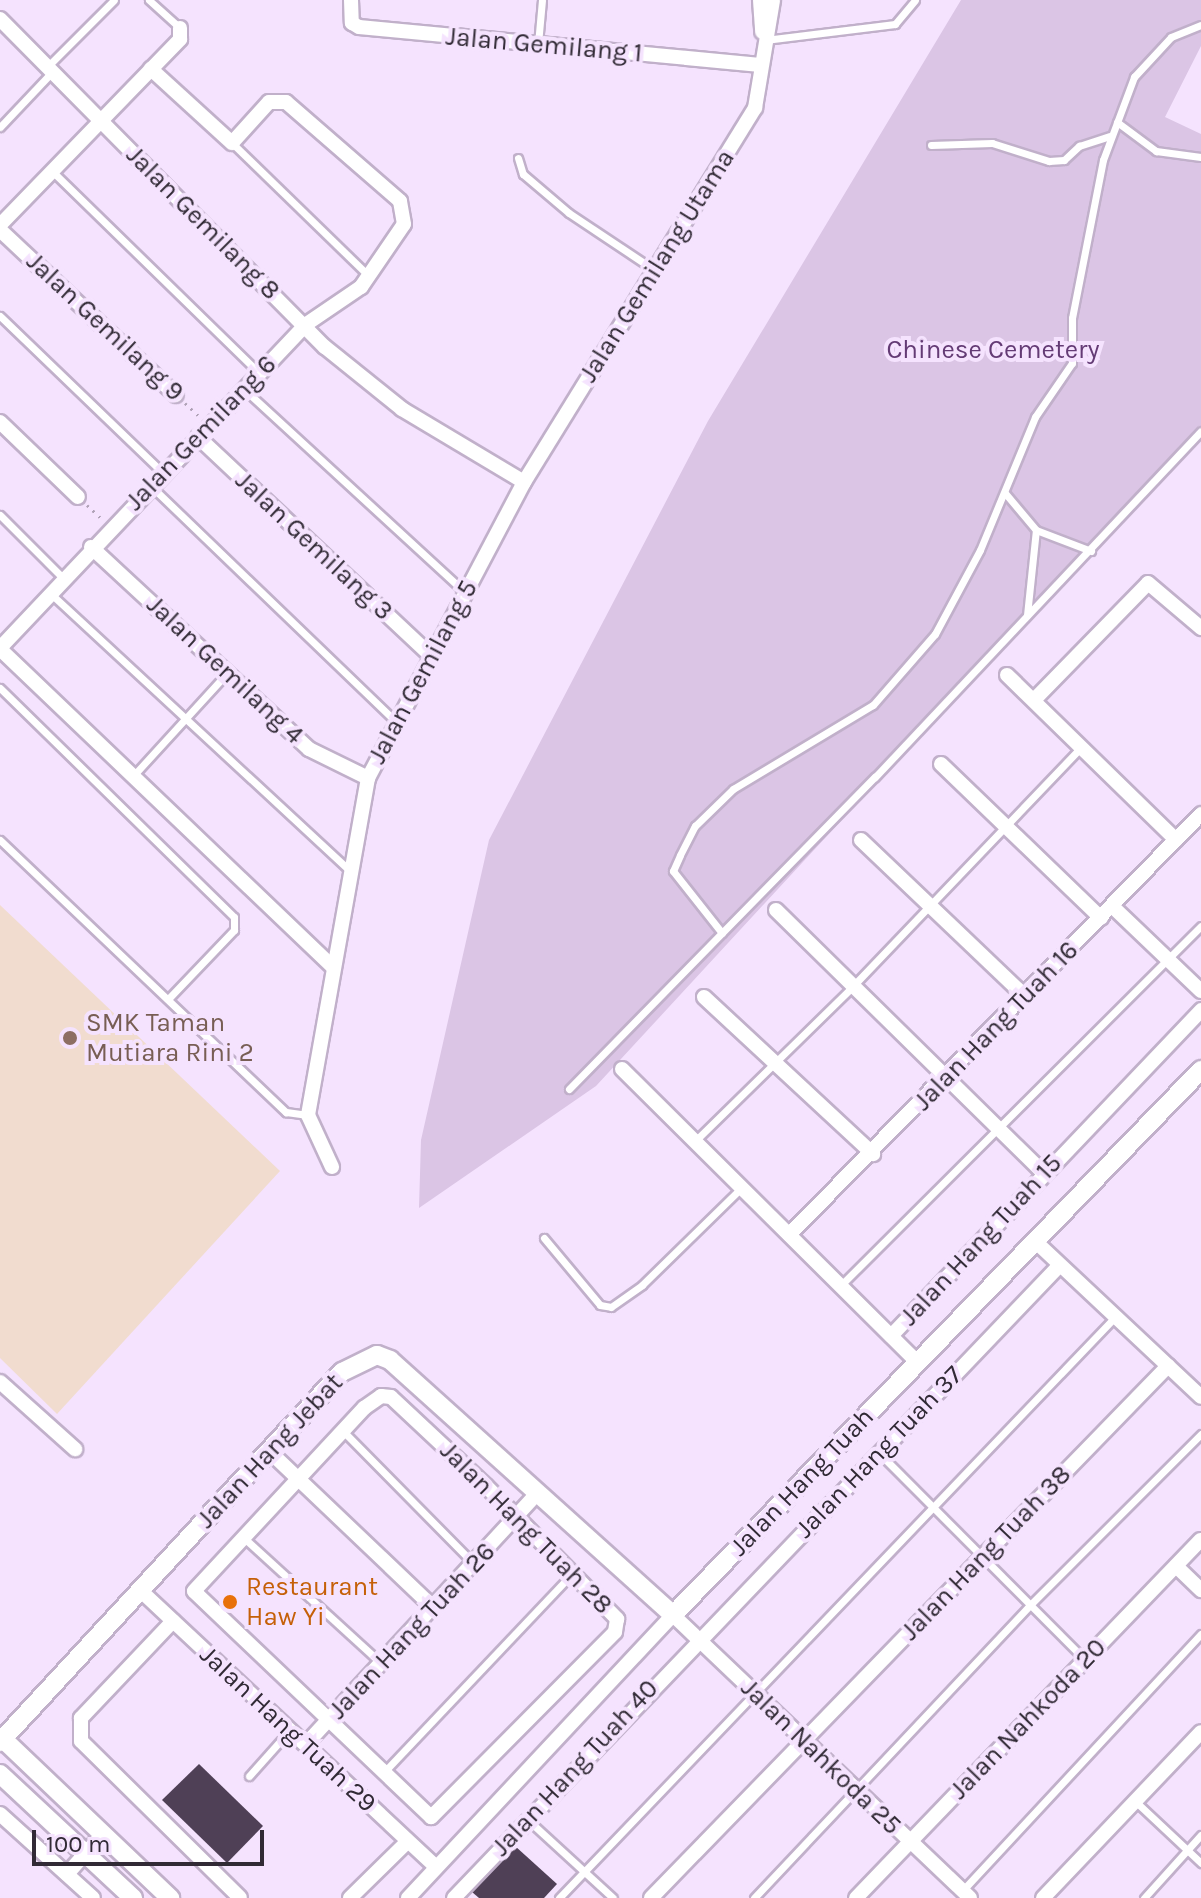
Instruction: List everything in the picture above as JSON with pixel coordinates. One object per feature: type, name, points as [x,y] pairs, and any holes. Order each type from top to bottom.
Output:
[{"type":"street","name":"Jalan Gemilang 1","points":[[351,0],[352,23],[359,27],[760,65]]},
{"type":"street","name":"Jalan Gemilang Utama","points":[[760,0],[763,40]]},
{"type":"street","name":"Jalan Gemilang Utama","points":[[524,482],[755,108],[763,40],[773,0]]},
{"type":"street","name":"Jalan Gemilang 8","points":[[1,23],[305,325],[402,409],[524,482]]},
{"type":"street","points":[[0,227],[180,39],[180,28]]},
{"type":"street","points":[[151,69],[232,143]]},
{"type":"street","name":"Jalan Gemilang 6","points":[[133,776],[0,648],[62,577],[305,325],[350,299],[404,224],[400,201],[286,102],[269,102],[232,143]]},
{"type":"street","name":"Jalan Gemilang 9","points":[[0,227],[176,395]]},
{"type":"street","points":[[0,422],[78,497]]},
{"type":"street","name":"Jalan Gemilang 3","points":[[198,437],[430,655]]},
{"type":"street","name":"Jalan Gemilang 5","points":[[308,1115],[368,778],[430,655],[524,482]]},
{"type":"street","name":"Jalan Gemilang 4","points":[[91,547],[309,749],[368,778]]},
{"type":"street","points":[[1034,700],[1148,583],[1200,626]]},
{"type":"street","points":[[1007,675],[1176,840]]},
{"type":"street","points":[[941,764],[1101,918]]},
{"type":"street","points":[[133,776],[333,967]]},
{"type":"street","name":"Jalan Hang Tuah 16","points":[[789,1235],[873,1154],[1201,814]]},
{"type":"street","points":[[861,840],[1025,996]]},
{"type":"street","points":[[1112,906],[1201,991]]},
{"type":"street","points":[[776,910],[851,988],[1000,1127],[1044,1173]]},
{"type":"street","points":[[704,997],[873,1154]]},
{"type":"street","name":"Jalan Hang Tuah 15","points":[[622,1069],[693,1144],[891,1336],[1201,1010]]},
{"type":"street","name":"Jalan Hang Tuah","points":[[408,1898],[673,1615],[1201,1070]]},
{"type":"street","points":[[308,1115],[332,1167]]},
{"type":"street","points":[[1036,1242],[1201,1397]]},
{"type":"street","name":"Jalan Hang Tuah 37","points":[[697,1639],[1060,1265]]},
{"type":"street","points":[[891,1336],[918,1363]]},
{"type":"street","name":"Jalan Hang Jebat","points":[[2,1740],[342,1372],[377,1355],[390,1360],[535,1496],[673,1615]]},
{"type":"street","name":"Jalan Hang Tuah 38","points":[[651,1898],[1168,1366]]},
{"type":"street","points":[[0,1382],[75,1449]]},
{"type":"street","name":"Jalan Hang Tuah 28","points":[[391,1397],[614,1612],[615,1632],[438,1814],[421,1811],[195,1597],[195,1587],[299,1480],[372,1399],[391,1397]]},
{"type":"street","points":[[269,1451],[433,1607]]},
{"type":"street","name":"Jalan Hang Tuah 26","points":[[306,1744],[535,1496]]},
{"type":"street","name":"Jalan Nahkoda 20","points":[[856,1898],[1201,1540]]},
{"type":"street","points":[[1176,1566],[1201,1590]]},
{"type":"street","name":"Jalan Hang Tuah 29","points":[[140,1590],[436,1867]]},
{"type":"street","name":"Jalan Nahkoda 25","points":[[673,1615],[966,1894]]},
{"type":"street","points":[[173,1621],[81,1718],[81,1741],[240,1898]]},
{"type":"street","name":"Jalan Hang Tuah 40","points":[[454,1898],[697,1639]]},
{"type":"street","points":[[1043,1898],[1201,1732]]},
{"type":"street","points":[[2,1740],[170,1898]]},
{"type":"street","points":[[0,1774],[133,1898]]},
{"type":"street","points":[[0,1814],[93,1898]]},
{"type":"street","points":[[67,1874],[103,1834]]},
{"type":"street","points":[[350,1898],[407,1842]]},
{"type":"lane","points":[[0,127],[114,0]]},
{"type":"lane","points":[[149,0],[180,28]]},
{"type":"lane","points":[[538,44],[542,0]]},
{"type":"lane","points":[[763,40],[895,24],[915,0]]},
{"type":"lane","points":[[722,933],[673,871],[695,826],[733,789],[873,705],[935,634],[1005,493],[1035,417],[1072,363],[1079,279],[1109,136],[1134,77],[1156,49],[1201,25]]},
{"type":"lane","points":[[1117,122],[1156,151],[1201,157]]},
{"type":"lane","points":[[931,145],[992,143],[1049,161],[1064,160],[1079,146],[1109,136]]},
{"type":"lane","points":[[232,143],[369,276]]},
{"type":"lane","points":[[518,158],[523,174],[569,213],[653,269]]},
{"type":"lane","points":[[52,171],[259,373]]},
{"type":"lane","points":[[0,316],[163,473]]},
{"type":"lane","points":[[244,389],[465,592]]},
{"type":"lane","points":[[569,1089],[1091,551],[1201,431]]},
{"type":"lane","points":[[150,486],[397,723]]},
{"type":"lane","points":[[1005,493],[1036,530],[1091,551]]},
{"type":"lane","points":[[0,515],[62,577]]},
{"type":"lane","points":[[1026,617],[1036,530]]},
{"type":"lane","points":[[49,591],[351,872]]},
{"type":"lane","points":[[133,776],[227,673]]},
{"type":"lane","points":[[0,688],[234,917],[234,930],[169,998]]},
{"type":"lane","points":[[693,1144],[772,1060],[851,988],[1004,824],[1083,746]]},
{"type":"lane","points":[[0,840],[286,1112],[308,1115]]},
{"type":"lane","points":[[839,1287],[1201,926]]},
{"type":"lane","points":[[544,1238],[600,1305],[611,1307],[642,1285],[740,1189]]},
{"type":"lane","points":[[559,1898],[936,1510],[1115,1317]]},
{"type":"lane","points":[[343,1431],[474,1564]]},
{"type":"lane","points":[[754,1898],[1030,1605],[1201,1434]]},
{"type":"lane","points":[[878,1452],[1085,1660]]},
{"type":"lane","points":[[242,1537],[381,1663]]},
{"type":"lane","points":[[383,1773],[573,1572]]},
{"type":"lane","points":[[966,1894],[1201,1634]]},
{"type":"lane","points":[[249,1776],[290,1730]]},
{"type":"lane","points":[[1135,1801],[1201,1863]]},
{"type":"lane","points":[[526,1818],[613,1898]]},
{"type":"lane","points":[[1144,1898],[1201,1835]]},
{"type":"path","name":"Jalan Gemilang 9","points":[[176,395],[209,425]]},
{"type":"path","points":[[78,497],[110,528]]},
{"type":"shaded area","name":"SMK Taman Mutiara Rini 2","points":[[0,905],[280,1171],[57,1414],[0,1358]]},
{"type":"green space","name":"Chinese Cemetery","points":[[961,0],[1201,0],[1201,46],[1165,117],[1201,134],[1201,431],[596,1086],[419,1208],[421,1140],[489,840],[708,421]]},
{"type":"building","points":[[199,1764],[263,1826],[227,1863],[162,1800]]},
{"type":"building","points":[[515,1846],[557,1884],[544,1898],[479,1898],[472,1892]]},
{"type":"place","name":"SMK Taman Mutiara Rini 2","points":[[70,1038]]},
{"type":"place","name":"Restaurant Haw Yi","points":[[230,1602]]}]
